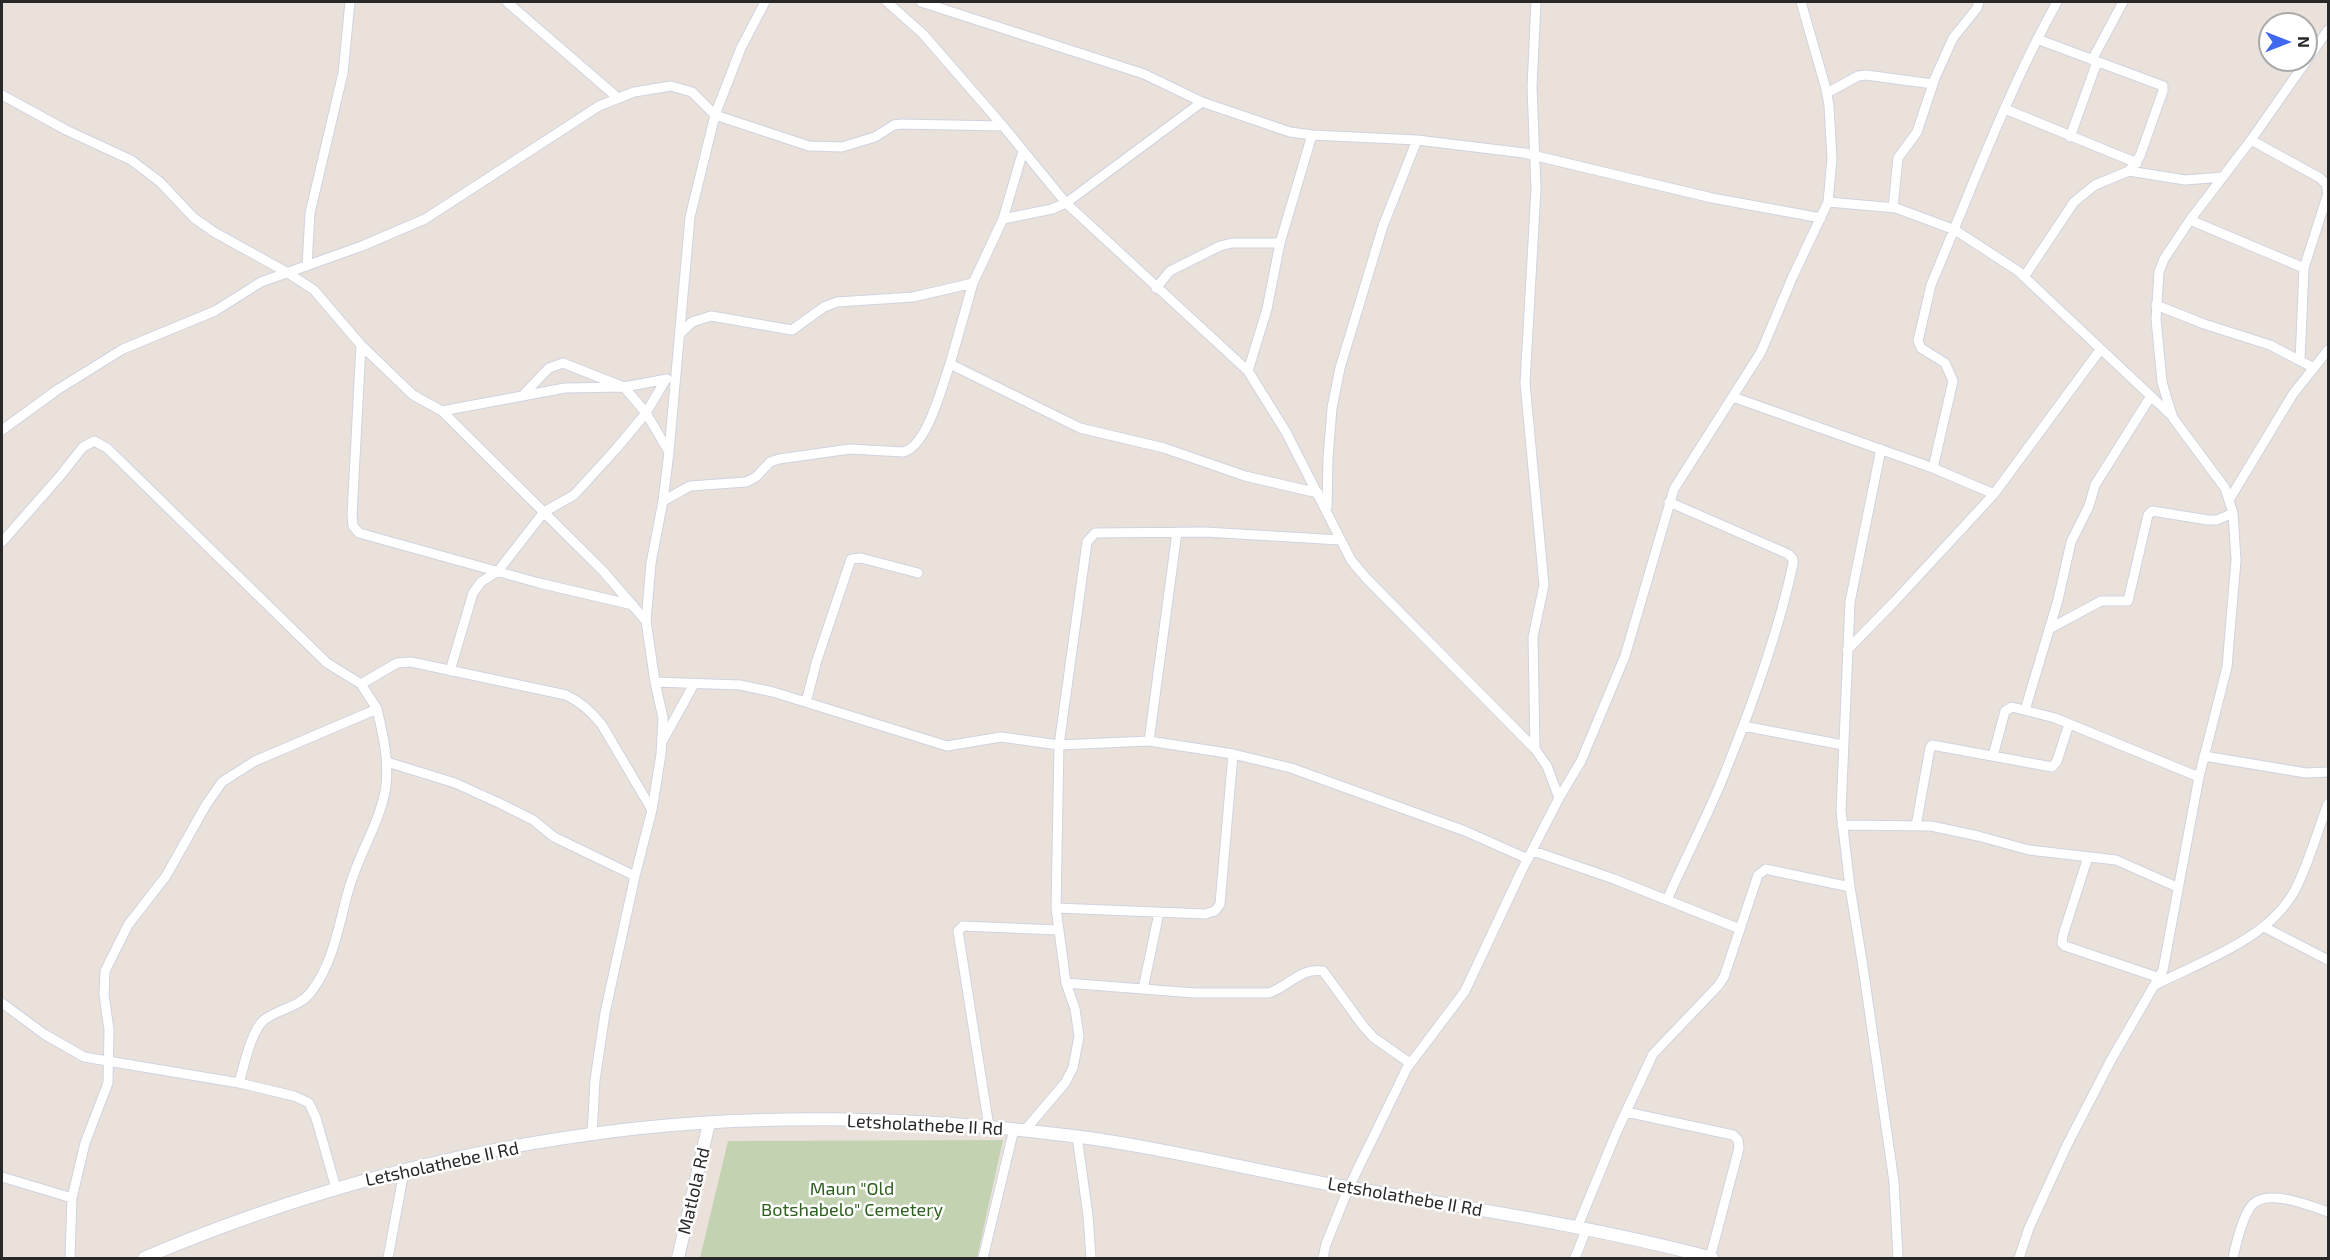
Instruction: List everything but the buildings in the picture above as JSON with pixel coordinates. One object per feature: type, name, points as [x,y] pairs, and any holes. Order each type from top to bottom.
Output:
[{"type":"street","points":[[307,266],[310,213],[343,73],[350,2]]},
{"type":"street","points":[[507,2],[618,98]]},
{"type":"street","points":[[592,1134],[595,1080],[605,1013],[652,810],[662,742],[663,718],[646,621],[651,562],[663,501],[669,452],[671,378],[680,334],[690,217],[715,115],[741,48],[765,2]]},
{"type":"street","points":[[887,2],[923,34],[1066,203],[1248,371],[1269,402],[1351,560],[1366,579],[1535,749],[1547,766],[1559,798]]},
{"type":"street","points":[[921,2],[1144,74],[1203,102],[1290,132],[1417,140],[1535,155],[1712,198],[1821,218]]},
{"type":"street","points":[[1535,749],[1533,637],[1544,585],[1525,383],[1533,253],[1535,155],[1532,57],[1536,2]]},
{"type":"street","points":[[1323,1258],[1326,1244],[1349,1187],[1410,1064],[1466,991],[1530,855],[1581,761],[1625,656],[1674,489],[1765,345],[1793,276],[1828,202],[1832,149],[1827,93],[1801,2]]},
{"type":"street","points":[[1893,208],[1899,158],[1917,132],[1933,84],[1953,38],[1977,8],[1979,2]]},
{"type":"street","points":[[1933,468],[1953,381],[1945,363],[1921,348],[1918,333],[1931,285],[1954,230],[2005,109],[2037,39],[2057,2]]},
{"type":"street","points":[[2070,137],[2094,61],[2123,2]]},
{"type":"street","points":[[2173,418],[2162,382],[2156,304],[2159,272],[2164,259],[2328,30]]},
{"type":"street","points":[[2024,277],[2074,202],[2095,184],[2129,171],[2136,163],[2163,87],[2037,39]]},
{"type":"street","points":[[1827,93],[1858,76],[1866,75],[1933,84]]},
{"type":"street","points":[[2,430],[57,390],[123,349],[215,311],[261,282],[362,246],[425,219],[599,106],[634,92],[671,86],[692,92],[715,115],[791,141],[828,148],[859,142],[874,137],[894,125],[901,124],[1003,126]]},
{"type":"street","points":[[2,95],[66,130],[131,160],[160,182],[195,218],[214,232],[314,290],[361,345],[412,395],[442,411],[603,571],[646,621]]},
{"type":"street","points":[[1003,219],[1052,209],[1066,203],[1203,102]]},
{"type":"street","points":[[2005,109],[2136,163]]},
{"type":"street","points":[[1248,371],[1269,298],[1280,243],[1312,135]]},
{"type":"street","points":[[1327,510],[1332,408],[1340,368],[1383,226],[1417,140]]},
{"type":"street","points":[[2251,140],[2320,178],[2326,184],[2328,193],[2304,268],[2300,361]]},
{"type":"street","points":[[663,501],[690,486],[746,482],[756,477],[770,462],[779,459],[850,449],[903,452],[917,445],[933,412],[950,364],[973,283],[1003,219],[1023,151]]},
{"type":"street","points":[[2129,171],[2185,180],[2223,177]]},
{"type":"street","points":[[1828,202],[1893,208],[1954,230],[2024,277],[2173,418],[2217,476],[2233,513],[2236,560],[2227,668],[2199,777],[2165,961],[2158,981],[2111,1060],[2067,1145],[2029,1228],[2019,1258]]},
{"type":"street","points":[[2190,220],[2304,268]]},
{"type":"street","points":[[1156,288],[1170,271],[1220,246],[1232,243],[1280,243]]},
{"type":"street","points":[[680,334],[692,322],[711,316],[792,330],[824,307],[837,302],[913,297],[973,283]]},
{"type":"street","points":[[2156,304],[2204,324],[2270,345],[2314,368]]},
{"type":"street","points":[[361,345],[352,526],[359,533],[589,596],[633,605]]},
{"type":"street","points":[[1847,650],[1994,494],[2100,350]]},
{"type":"street","points":[[2229,500],[2293,394],[2328,350]]},
{"type":"street","points":[[524,394],[549,368],[563,363],[624,387],[646,413],[669,452]]},
{"type":"street","points":[[950,364],[1080,428],[1164,448],[1245,476],[1318,493]]},
{"type":"street","points":[[442,411],[565,388],[624,387],[671,378]]},
{"type":"street","points":[[450,671],[473,593],[481,582],[498,570],[544,512],[574,495],[646,413],[671,378]]},
{"type":"street","points":[[2025,710],[2049,629],[2067,556],[2089,506],[2095,485],[2151,396]]},
{"type":"street","points":[[1733,397],[1933,468],[1994,494]]},
{"type":"street","points":[[2,542],[83,447],[94,441],[107,448],[327,663],[361,684],[377,709],[387,762],[386,788],[350,885],[339,932],[328,961],[311,993],[301,1001],[265,1019],[257,1029],[239,1083]]},
{"type":"street","points":[[1881,449],[1852,587],[1843,745],[1842,825],[1894,1182],[1898,1258]]},
{"type":"street","points":[[1667,900],[1717,792],[1743,726],[1784,605],[1793,559],[1788,554],[1669,502]]},
{"type":"street","points":[[2049,629],[2101,601],[2128,601],[2148,515],[2152,511],[2208,520],[2217,520],[2233,513]]},
{"type":"street","points":[[983,1258],[1019,1130],[1065,1083],[1073,1068],[1077,1052],[1078,1023],[1066,982],[1056,908],[1059,745],[1087,542],[1095,533],[1177,532],[1340,540]]},
{"type":"street","points":[[1149,741],[1177,532]]},
{"type":"street","points":[[806,702],[817,660],[851,559],[861,558],[918,573]]},
{"type":"street","points":[[361,684],[402,662],[566,695],[576,699],[602,725],[652,810]]},
{"type":"street","points":[[655,682],[740,685],[806,702],[947,746],[1001,737],[1059,745],[1149,741],[1233,754],[1291,768],[1530,855],[1614,879],[1740,929]]},
{"type":"street","points":[[662,742],[694,684]]},
{"type":"street","points":[[1993,756],[2005,711],[2012,707],[2069,723],[2199,777]]},
{"type":"street","points":[[70,1258],[72,1198],[85,1143],[108,1083],[105,971],[128,926],[166,876],[222,782],[255,761],[377,709]]},
{"type":"street","points":[[1916,826],[1930,746],[1937,744],[2052,767],[2057,761],[2069,723]]},
{"type":"street","points":[[1743,726],[1843,745]]},
{"type":"street","points":[[1056,908],[1205,914],[1219,908],[1233,754]]},
{"type":"street","points":[[2204,756],[2306,773],[2328,772]]},
{"type":"street","points":[[387,762],[454,783],[499,803],[533,820],[554,837],[635,876]]},
{"type":"street","points":[[2088,857],[2062,943],[2158,981],[2231,947],[2265,927],[2278,914],[2295,889],[2328,804]]},
{"type":"street","points":[[1842,825],[1931,826],[2042,852],[2116,860],[2177,887]]},
{"type":"street","points":[[1575,1258],[1581,1229],[1626,1112],[1653,1054],[1724,977],[1758,874],[1766,869],[1850,887]]},
{"type":"street","points":[[1143,989],[1159,913]]},
{"type":"street","points":[[989,1127],[958,931],[963,926],[1058,930]]},
{"type":"street","points":[[2265,927],[2328,960]]},
{"type":"street","points":[[1066,982],[1194,993],[1269,993],[1304,972],[1315,969],[1323,971],[1374,1038],[1410,1064]]},
{"type":"street","points":[[2,1002],[44,1034],[84,1057],[239,1083],[294,1095],[309,1103],[316,1118],[336,1188]]},
{"type":"street","points":[[1626,1112],[1732,1135],[1738,1140],[1739,1148],[1711,1258]]},
{"type":"street","name":"Letsholathebe II Rd","points":[[144,1258],[203,1233],[336,1188],[405,1171],[592,1134],[709,1123],[775,1120],[989,1127],[1077,1136],[1581,1229],[1711,1258]]},
{"type":"street","name":"Matlola Rd","points":[[678,1258],[709,1123]]},
{"type":"street","points":[[1077,1136],[1088,1216],[1091,1258]]},
{"type":"street","points":[[388,1258],[405,1171]]},
{"type":"street","points":[[2,1177],[72,1198]]},
{"type":"street","points":[[2233,1258],[2248,1212],[2253,1203],[2263,1198],[2302,1203],[2328,1212]]},
{"type":"green space","name":"Maun \"Old Botshabelo\" Cemetery","points":[[1003,1140],[977,1258],[700,1258],[728,1141]]}]
